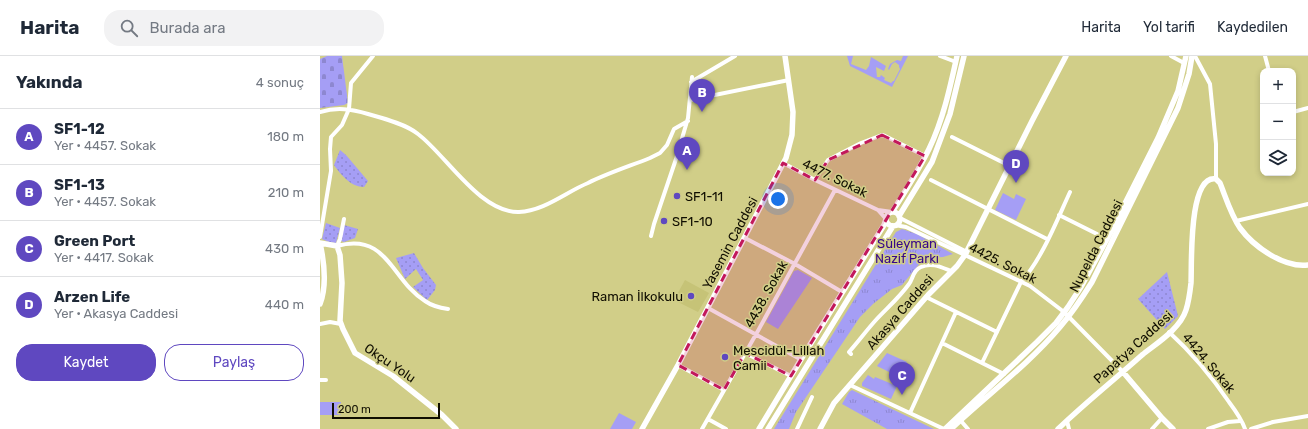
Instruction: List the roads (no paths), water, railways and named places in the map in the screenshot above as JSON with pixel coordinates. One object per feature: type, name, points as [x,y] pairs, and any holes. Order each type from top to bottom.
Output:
[{"type":"street","points":[[320,304],[324,276],[320,238],[330,181],[331,137],[342,125],[349,109],[351,84],[373,56]]},
{"type":"street","points":[[652,236],[654,224],[688,121],[692,80],[735,56]]},
{"type":"street","name":"Yasemin Caddesi","points":[[642,429],[678,365],[783,163],[792,135],[793,112],[786,56]]},
{"type":"street","points":[[940,56],[956,62]]},
{"type":"street","points":[[759,429],[800,359],[884,225],[886,218],[892,212],[925,156],[938,127],[957,56]]},
{"type":"street","points":[[768,429],[894,226],[899,222],[899,217],[932,162],[950,114],[964,56]]},
{"type":"street","name":"Akasya Caddesi","points":[[820,429],[834,403],[926,297],[966,254],[1066,56]]},
{"type":"street","points":[[1171,56],[1184,63]]},
{"type":"street","name":"Nupelda Caddesi","points":[[944,429],[1066,314],[1107,239],[1158,138],[1175,101],[1186,56]]},
{"type":"street","name":"Nupelda Caddesi","points":[[951,429],[985,400],[1045,344],[1066,314],[1092,282],[1178,108],[1192,56]]},
{"type":"street","points":[[1195,56],[1210,84],[1212,94],[1216,151],[1216,179],[1220,183],[1236,221],[1247,236],[1273,256],[1297,265],[1308,265]]},
{"type":"street","points":[[1265,56],[1268,68]]},
{"type":"street","points":[[690,100],[789,80]]},
{"type":"street","points":[[1296,111],[1308,108]]},
{"type":"street","points":[[320,112],[326,110],[349,109],[402,125],[417,133],[474,190],[489,202],[509,211],[519,212],[540,207],[587,183],[660,153],[674,129],[688,121]]},
{"type":"street","points":[[815,180],[828,160],[861,143],[882,135],[925,156]]},
{"type":"street","points":[[952,136],[1010,166]]},
{"type":"street","name":"4477. Sokak","points":[[783,163],[878,210]]},
{"type":"street","name":"Papatya Caddesi","points":[[1058,429],[1066,420],[1169,332],[1184,316],[1188,301],[1192,264],[1191,240],[1196,203],[1200,188],[1204,183],[1209,179],[1216,179]]},
{"type":"street","points":[[931,180],[1047,239]]},
{"type":"street","name":"4438. Sokak","points":[[702,429],[835,190]]},
{"type":"street","points":[[982,363],[1021,282],[1029,274],[1070,192]]},
{"type":"street","points":[[1236,221],[1308,204]]},
{"type":"street","points":[[878,210],[886,218],[887,223],[894,226]]},
{"type":"street","points":[[878,210],[896,213],[899,217],[966,254]]},
{"type":"street","points":[[1059,215],[1107,239]]},
{"type":"street","points":[[337,246],[344,219]]},
{"type":"street","name":"4425. Sokak","points":[[894,226],[906,227],[966,254],[1030,286],[1066,314],[1123,372]]},
{"type":"street","points":[[745,238],[795,264],[842,292]]},
{"type":"street","points":[[320,242],[337,246],[349,243],[369,246],[390,263],[404,282],[426,302],[448,309]]},
{"type":"street","name":"Okçu Yolu","points":[[337,246],[340,255],[342,283],[340,321],[355,353],[393,376],[442,415],[456,429]]},
{"type":"street","points":[[851,354],[849,352],[910,283],[918,269],[923,266],[932,265],[940,266],[951,271]]},
{"type":"street","points":[[926,297],[997,332]]},
{"type":"street","points":[[708,308],[800,359]]},
{"type":"street","points":[[910,413],[956,312]]},
{"type":"street","points":[[320,324],[330,322],[341,324]]},
{"type":"street","name":"4424. Sokak","points":[[1169,332],[1198,361],[1216,383],[1245,429]]},
{"type":"street","points":[[942,343],[1004,374]]},
{"type":"street","points":[[745,352],[791,376]]},
{"type":"street","points":[[678,365],[724,390]]},
{"type":"street","points":[[1123,372],[1173,429]]},
{"type":"street","points":[[320,380],[326,380]]},
{"type":"street","points":[[850,385],[944,429]]},
{"type":"street","points":[[797,429],[812,397]]},
{"type":"street","points":[[1251,429],[1273,422],[1308,416]]},
{"type":"street","points":[[1152,429],[1162,418]]},
{"type":"street","points":[[708,419],[726,429]]},
{"type":"street","points":[[1066,420],[1070,429]]},
{"type":"street","points":[[961,421],[968,429]]},
{"type":"street","points":[[1208,429],[1228,422],[1240,421]]},
{"type":"place","name":"SF1-13","points":[[702,112]]},
{"type":"place","name":"SF1-12","points":[[687,170]]},
{"type":"place","name":"Arzen Life","points":[[1016,183]]},
{"type":"place","name":"SF1-11","points":[[677,196]]},
{"type":"place","name":"SF1-10","points":[[664,221]]},
{"type":"place","name":"Raman İlkokulu","points":[[691,296]]},
{"type":"place","name":"Mescidül-Lillah Camii","points":[[725,357]]},
{"type":"place","name":"Green Port","points":[[902,395]]},
{"type":"park label","name":"Süleyman Nazif Parkı","points":[[907,250]]}]
